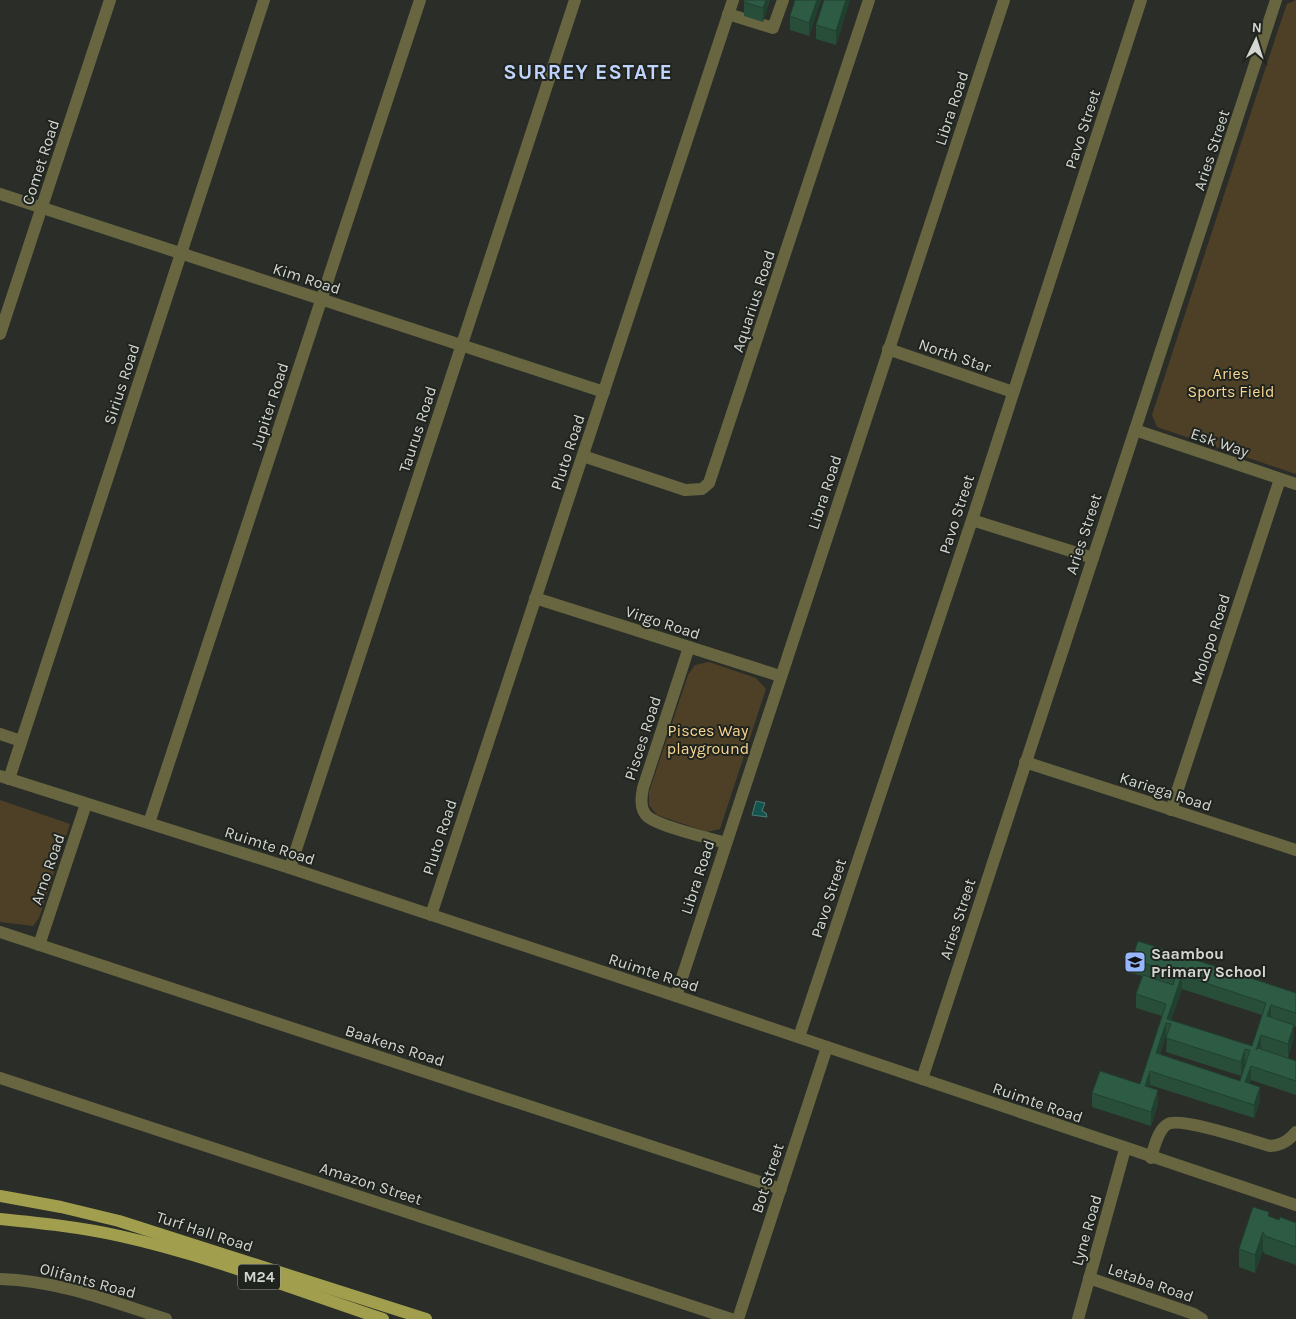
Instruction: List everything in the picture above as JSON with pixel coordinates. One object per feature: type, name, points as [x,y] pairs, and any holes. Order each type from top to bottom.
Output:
[{"type":"main road","name":"Turf Hall Road","points":[[0,1196],[61,1207],[120,1221],[426,1319]]},
{"type":"main road","name":"Turf Hall Road","points":[[0,1220],[68,1226],[121,1236],[209,1260],[383,1319]]},
{"type":"street","name":"Comet Road","points":[[0,334],[110,0]]},
{"type":"street","name":"Sirius Road","points":[[4,778],[21,740],[264,0]]},
{"type":"street","name":"Jupiter Road","points":[[150,823],[420,0]]},
{"type":"street","name":"Taurus Road","points":[[290,868],[574,0]]},
{"type":"street","name":"Pluto Road","points":[[431,915],[733,0]]},
{"type":"street","points":[[728,14],[773,28],[784,0]]},
{"type":"street","name":"Aquarius Road","points":[[583,456],[685,490],[702,489],[709,483],[869,0]]},
{"type":"street","name":"Libra Road","points":[[676,996],[1004,0]]},
{"type":"street","name":"Pavo Street","points":[[799,1038],[972,520],[1141,0]]},
{"type":"street","name":"Aries Street","points":[[922,1079],[1276,0]]},
{"type":"street","name":"Kim Road","points":[[0,194],[604,392]]},
{"type":"street","name":"North Star","points":[[888,349],[1013,392]]},
{"type":"street","name":"Esk Way","points":[[1135,430],[1296,484]]},
{"type":"street","name":"Molopo Road","points":[[1171,810],[1280,479]]},
{"type":"street","points":[[972,520],[1092,558]]},
{"type":"street","name":"Virgo Road","points":[[535,598],[780,676]]},
{"type":"street","name":"Pisces Road","points":[[689,647],[643,788],[642,802],[646,815],[657,822],[725,843]]},
{"type":"street","points":[[0,734],[21,740]]},
{"type":"street","name":"Kariega Road","points":[[1026,762],[1296,850]]},
{"type":"street","name":"Ruimte Road","points":[[4,778],[290,868],[1296,1205]]},
{"type":"street","name":"Arno Road","points":[[39,945],[86,804]]},
{"type":"street","name":"Baakens Road","points":[[0,932],[780,1189]]},
{"type":"street","name":"Bot Street","points":[[738,1319],[827,1047]]},
{"type":"street","name":"Amazon Street","points":[[0,1078],[731,1319]]},
{"type":"street","points":[[1151,1158],[1162,1129],[1171,1122],[1180,1122],[1212,1129],[1270,1146],[1280,1146],[1296,1132]]},
{"type":"street","name":"Lyne Road","points":[[1078,1319],[1125,1149]]},
{"type":"street","name":"Letaba Road","points":[[1089,1278],[1194,1314],[1202,1319]]},
{"type":"street","name":"Olifants Road","points":[[0,1279],[40,1281],[60,1285],[166,1319]]},
{"type":"green space","name":"Aries Sports Field","points":[[1296,0],[1296,474],[1157,427],[1152,415],[1287,4]]},
{"type":"green space","name":"Pisces Way playground","points":[[709,662],[756,678],[766,689],[720,829],[707,832],[657,815],[649,805],[649,792],[688,675],[695,665]]},
{"type":"green space","points":[[0,800],[70,824],[39,918],[33,926],[0,922]]},
{"type":"water","points":[[756,801],[765,803],[762,811],[766,813],[767,817],[752,815]]},
{"type":"building","points":[[744,0],[766,0],[763,8],[744,2]]},
{"type":"building","points":[[795,0],[817,0],[809,23],[790,16]]},
{"type":"building","points":[[824,0],[846,0],[836,31],[816,25]]},
{"type":"building","points":[[1138,941],[1296,993],[1296,1013],[1271,1005],[1267,1016],[1294,1025],[1288,1044],[1261,1035],[1256,1050],[1258,1048],[1296,1061],[1296,1081],[1251,1066],[1245,1082],[1260,1087],[1254,1105],[1150,1071],[1145,1086],[1158,1090],[1151,1112],[1092,1093],[1100,1071],[1140,1084],[1166,1004],[1136,994],[1143,975],[1173,985],[1176,974],[1132,959]],"holes":[[[1182,975],[1266,1003],[1252,1046],[1167,1019]],[[1166,1023],[1171,1024],[1166,1038],[1241,1062],[1245,1049],[1250,1050],[1240,1081],[1156,1053]]]},
{"type":"building","points":[[1253,1207],[1269,1212],[1268,1216],[1279,1220],[1280,1217],[1296,1223],[1296,1247],[1265,1236],[1263,1232],[1255,1255],[1239,1249]]},
{"type":"place","name":"Saambou Primary School","points":[[1135,962]]},
{"type":"district","name":"SURREY ESTATE","points":[[588,72]]}]
